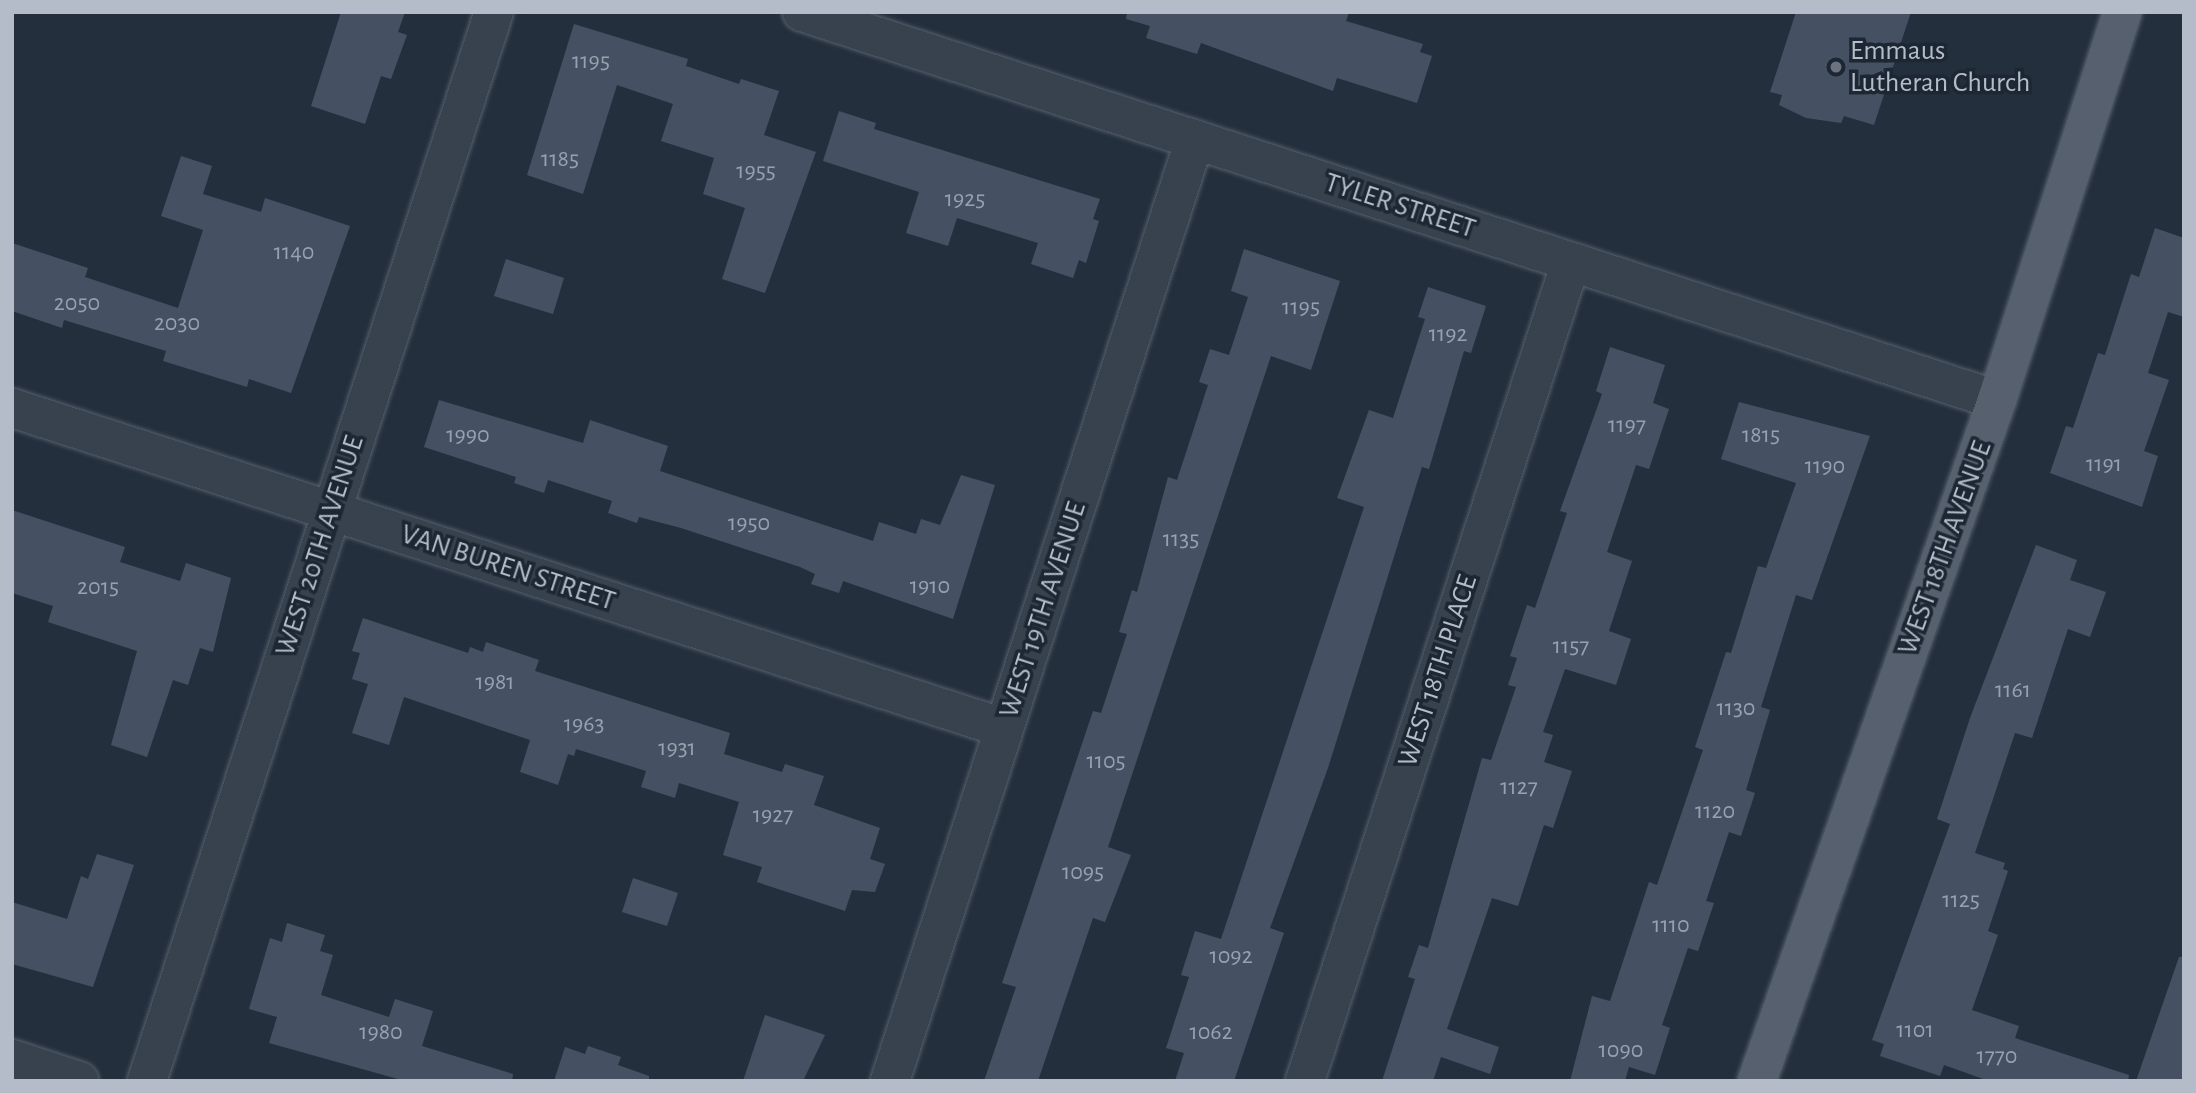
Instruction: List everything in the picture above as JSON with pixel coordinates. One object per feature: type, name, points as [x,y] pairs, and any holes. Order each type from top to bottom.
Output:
[{"type":"main road","name":"WEST 18TH AVENUE","points":[[1758,1081],[1997,400],[2122,12]]},
{"type":"street","name":"WEST 20TH AVENUE","points":[[147,1081],[494,12]]},
{"type":"street","name":"TYLER STREET","points":[[802,12],[1997,400]]},
{"type":"street","name":"WEST 19TH AVENUE","points":[[890,1081],[1195,139]]},
{"type":"street","name":"WEST 18TH PLACE","points":[[1306,1081],[1571,262]]},
{"type":"street","name":"VAN BUREN STREET","points":[[12,408],[1004,728]]},
{"type":"street","points":[[12,1059],[79,1081]]},
{"type":"building","points":[[341,12],[405,12],[398,32],[407,35],[391,79],[381,76],[365,124],[311,106]]},
{"type":"building","points":[[1127,12],[1349,12],[1346,21],[1423,44],[1420,52],[1432,56],[1417,103],[1337,78],[1333,91],[1201,43],[1197,54],[1146,38],[1150,26],[1126,19]]},
{"type":"building","name":"Emmaus Lutheran Church","points":[[1796,12],[1911,12],[1874,125],[1844,116],[1841,123],[1806,118],[1779,105],[1782,95],[1770,92]]},
{"type":"building","points":[[574,24],[688,59],[686,66],[739,84],[741,79],[779,91],[764,135],[816,152],[765,293],[722,279],[745,208],[703,194],[714,158],[661,141],[673,104],[617,85],[583,194],[527,175]]},
{"type":"building","points":[[839,111],[876,123],[874,129],[1100,199],[1093,219],[1099,221],[1086,263],[1079,260],[1073,278],[1031,264],[1038,243],[957,218],[948,246],[906,233],[919,192],[823,161]]},
{"type":"building","points":[[181,156],[212,166],[203,194],[261,212],[265,198],[350,226],[291,393],[249,379],[247,387],[163,361],[166,351],[64,320],[62,328],[12,311],[12,243],[88,268],[85,277],[178,308],[203,230],[161,216]]},
{"type":"building","points":[[2155,228],[2184,238],[2184,317],[2168,312],[2148,373],[2169,380],[2144,451],[2158,456],[2142,507],[2050,473],[2066,426],[2073,428],[2098,353],[2105,355],[2131,274],[2139,277]]},
{"type":"building","points":[[1244,249],[1340,281],[1311,370],[1271,356],[1108,847],[1131,855],[1105,922],[1093,918],[1038,1081],[984,1081],[1016,987],[1002,983],[1093,711],[1101,713],[1127,634],[1119,632],[1132,590],[1137,592],[1168,477],[1177,480],[1208,385],[1199,382],[1210,349],[1229,355],[1248,297],[1231,291]]},
{"type":"building","points":[[506,259],[564,278],[553,314],[494,296]]},
{"type":"building","points":[[1428,287],[1486,306],[1471,353],[1464,351],[1429,469],[1422,467],[1328,768],[1270,928],[1284,933],[1234,1081],[1175,1081],[1184,1053],[1166,1048],[1189,977],[1181,975],[1195,931],[1221,939],[1364,507],[1337,498],[1369,410],[1393,418],[1425,319],[1418,317]]},
{"type":"building","points":[[1610,347],[1665,365],[1653,403],[1669,409],[1649,469],[1636,465],[1607,552],[1632,561],[1609,631],[1631,639],[1616,685],[1565,669],[1543,732],[1553,735],[1544,762],[1572,771],[1553,828],[1544,825],[1518,906],[1492,898],[1447,1029],[1499,1047],[1490,1074],[1441,1057],[1433,1081],[1382,1081],[1415,979],[1408,977],[1419,945],[1428,948],[1482,758],[1491,760],[1516,687],[1508,685],[1517,658],[1510,656],[1527,605],[1535,608],[1567,513],[1560,511],[1602,394],[1596,391]]},
{"type":"building","points":[[439,400],[583,443],[590,420],[668,446],[660,471],[873,541],[879,522],[916,534],[921,519],[940,525],[961,475],[995,485],[953,619],[843,581],[839,593],[811,584],[815,574],[800,567],[681,528],[639,517],[637,523],[608,513],[612,501],[548,480],[544,493],[514,483],[516,477],[424,447]]},
{"type":"building","points":[[1739,402],[1870,436],[1812,600],[1796,595],[1761,707],[1770,710],[1746,790],[1755,793],[1741,836],[1729,832],[1706,901],[1714,903],[1698,951],[1688,948],[1662,1025],[1670,1028],[1655,1075],[1629,1067],[1625,1081],[1570,1081],[1592,996],[1610,1001],[1649,882],[1657,885],[1703,750],[1695,747],[1726,652],[1731,653],[1758,566],[1766,568],[1796,483],[1721,459]]},
{"type":"building","points":[[12,510],[125,547],[120,562],[180,581],[186,563],[231,578],[213,652],[200,648],[188,685],[173,680],[147,757],[111,745],[137,651],[48,622],[53,606],[12,593]]},
{"type":"building","points":[[2036,545],[2077,560],[2070,580],[2106,592],[2090,637],[2068,629],[2032,738],[2015,733],[1975,853],[2005,863],[2003,869],[2008,871],[1988,931],[1998,935],[1972,1010],[2019,1026],[2015,1038],[2129,1075],[2128,1081],[1989,1081],[1944,1065],[1940,1076],[1880,1056],[1884,1044],[1872,1040],[1950,824],[1937,819],[1970,718]]},
{"type":"building","points":[[363,618],[468,653],[470,647],[483,652],[486,642],[539,660],[535,671],[730,733],[724,754],[782,772],[785,764],[824,776],[814,805],[880,828],[870,859],[885,864],[875,892],[852,890],[845,911],[757,882],[762,867],[723,855],[739,802],[679,783],[675,798],[641,787],[646,771],[576,749],[574,756],[568,754],[558,785],[520,772],[530,740],[404,697],[389,745],[352,733],[368,684],[352,679],[360,653],[352,651]]},
{"type":"building","points":[[97,854],[134,865],[93,987],[12,964],[12,902],[67,919],[81,876],[88,879]]},
{"type":"building","points":[[633,878],[678,893],[667,926],[622,912]]},
{"type":"building","points":[[287,923],[325,935],[320,951],[333,955],[321,995],[389,1017],[395,999],[433,1011],[422,1046],[513,1074],[512,1081],[405,1081],[269,1043],[277,1017],[249,1009],[270,938],[282,942]]},
{"type":"building","points":[[2179,957],[2184,957],[2184,1081],[2136,1081]]},
{"type":"building","points":[[765,1015],[825,1035],[803,1081],[743,1081]]},
{"type":"building","points":[[588,1046],[621,1057],[618,1065],[649,1076],[649,1081],[554,1081],[565,1047],[585,1054]]},
{"type":"place","name":"Emmaus Lutheran Church","points":[[1836,67]]}]
